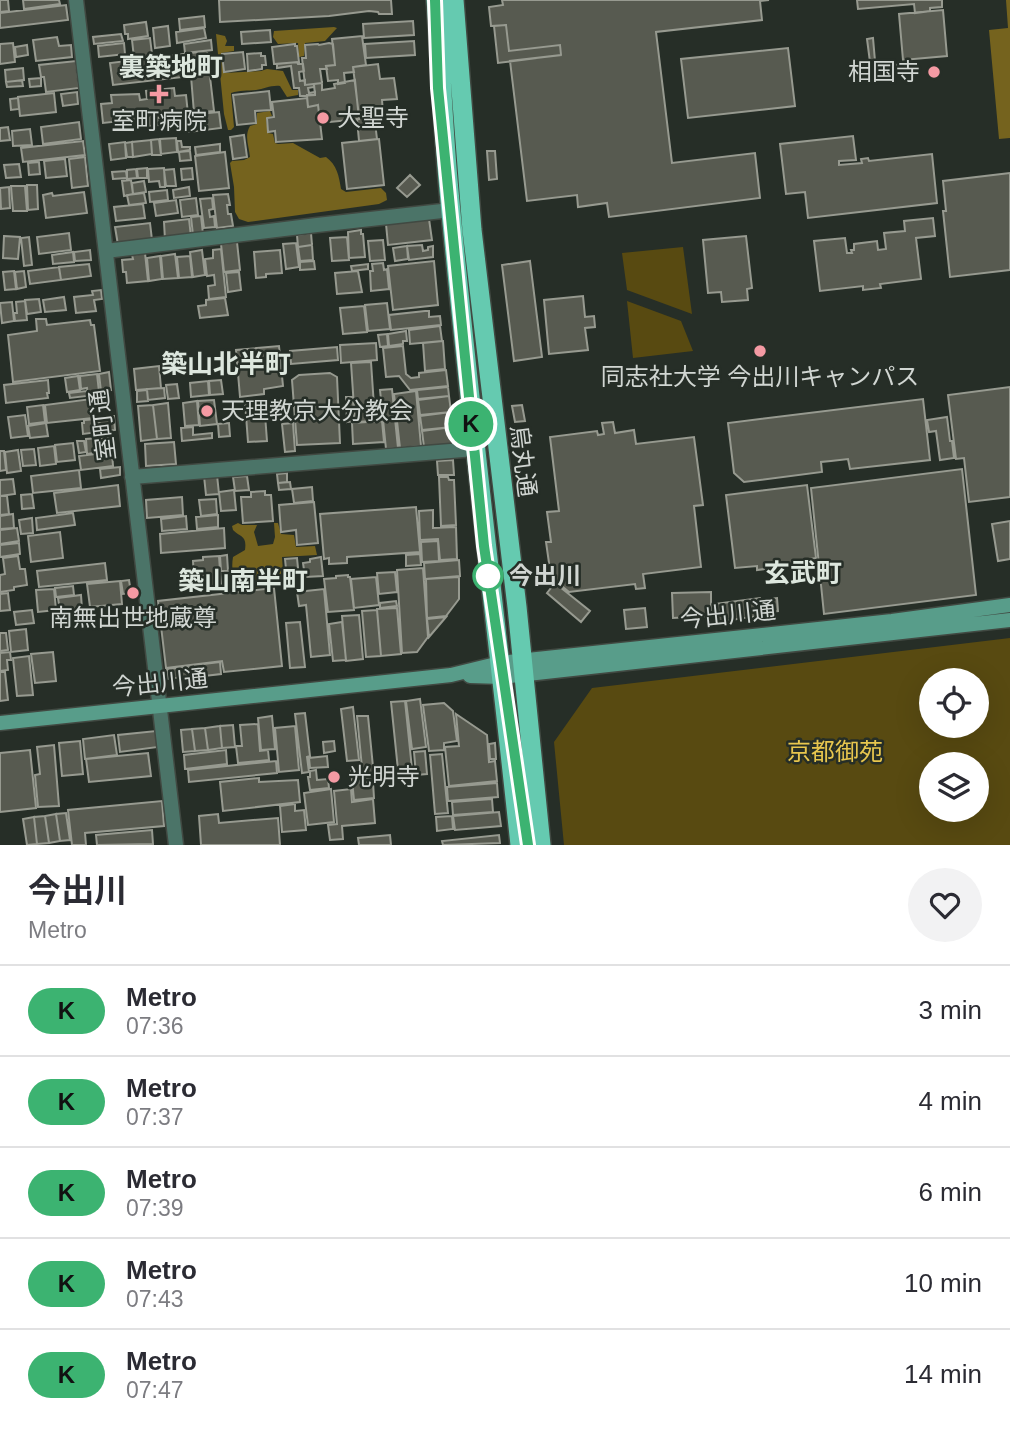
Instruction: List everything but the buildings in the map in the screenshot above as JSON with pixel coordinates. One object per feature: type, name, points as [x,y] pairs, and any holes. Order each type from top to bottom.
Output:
[{"type":"highway","name":"烏丸通","points":[[436,0],[451,210],[520,845]]},
{"type":"highway","name":"烏丸通","points":[[454,0],[472,230],[517,607],[541,845]]},
{"type":"main road","name":"今出川通","points":[[0,723],[501,670],[1010,606]]},
{"type":"main road","name":"今出川通","points":[[523,667],[1010,620]]},
{"type":"street","name":"室町通","points":[[76,0],[176,845]]},
{"type":"street","points":[[106,251],[451,210]]},
{"type":"street","points":[[132,477],[475,449]]},
{"type":"green space","points":[[683,247],[692,314],[627,290],[622,253]]},
{"type":"green space","points":[[627,301],[681,321],[693,351],[633,358]]},
{"type":"green space","name":"京都御苑","points":[[1010,638],[1010,845],[564,845],[554,742],[592,688]]},
{"type":"shaded area","points":[[1006,0],[1010,0],[1010,138],[999,139],[989,30],[1008,28]]},
{"type":"shaded area","points":[[337,28],[325,41],[305,43],[304,56],[299,57],[298,43],[278,44],[273,37],[274,31]]},
{"type":"shaded area","points":[[216,34],[225,36],[225,46],[234,46],[234,51],[221,53],[224,73],[267,69],[283,71],[292,90],[298,90],[298,95],[287,97],[280,86],[231,93],[234,127],[228,130]]},
{"type":"shaded area","points":[[270,111],[272,116],[266,118],[268,133],[273,134],[275,143],[293,143],[320,158],[326,157],[335,167],[341,189],[346,192],[381,188],[386,193],[387,200],[379,204],[248,222],[239,219],[235,212],[230,163],[250,157],[248,130],[250,126],[257,124],[257,113]]},
{"type":"shaded area","points":[[238,523],[257,525],[254,532],[258,546],[273,544],[274,523],[278,523],[281,534],[294,535],[296,547],[315,546],[317,555],[282,557],[284,585],[240,589],[232,566],[233,557],[245,550],[244,539],[233,530],[232,526]]},
{"type":"metro line","name":"K","points":[[435,0],[438,88],[484,546],[528,845]]},
{"type":"place","name":"相国寺","points":[[934,72]]},
{"type":"place","name":"室町病院","points":[[159,94]]},
{"type":"place","name":"大聖寺","points":[[323,118]]},
{"type":"place","name":"同志社大学 今出川キャンパス","points":[[760,351]]},
{"type":"place","name":"天理教京大分教会","points":[[207,411]]},
{"type":"place","name":"今出川","points":[[488,576]]},
{"type":"place","name":"南無出世地蔵尊","points":[[133,593]]},
{"type":"place","name":"光明寺","points":[[334,777]]},
{"type":"district","name":"裏築地町","points":[[171,67]]},
{"type":"district","name":"築山北半町","points":[[226,364]]},
{"type":"district","name":"玄武町","points":[[803,573]]},
{"type":"district","name":"築山南半町","points":[[243,581]]}]
